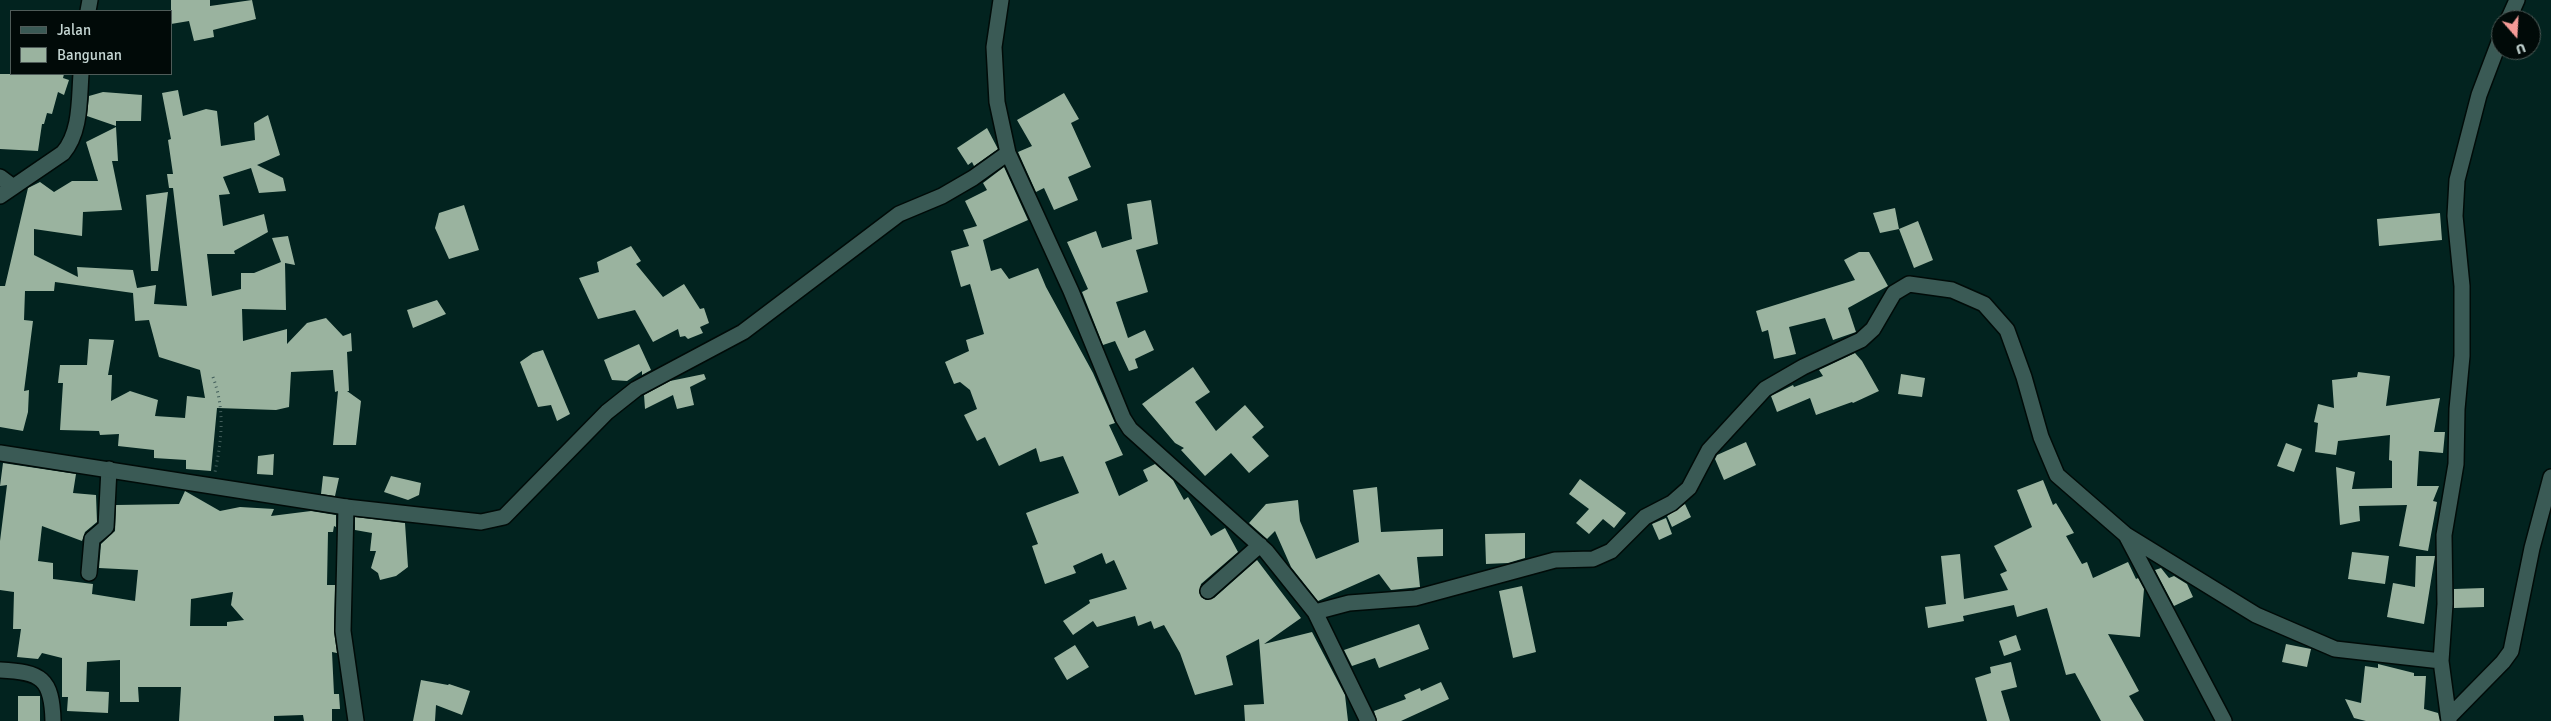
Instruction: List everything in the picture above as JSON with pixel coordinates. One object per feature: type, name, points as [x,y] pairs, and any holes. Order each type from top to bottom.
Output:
[{"type":"street","points":[[1001,0],[994,47],[997,102],[1008,153],[1071,291],[1126,424],[1260,545],[1315,612],[1368,721]]},
{"type":"street","points":[[2449,719],[2441,662],[2445,604],[2444,535],[2456,464],[2457,408],[2462,356],[2462,286],[2455,216],[2457,180],[2479,95],[2492,60]]},
{"type":"street","points":[[4,186],[46,166],[63,153],[70,144],[78,113],[81,75]]},
{"type":"street","points":[[0,453],[346,507],[481,522],[504,517],[607,412],[636,389],[743,332],[899,214],[942,196],[973,178],[1008,153]]},
{"type":"street","points":[[1315,612],[1349,603],[1415,598],[1555,560],[1593,559],[1611,551],[1645,517],[1672,503],[1685,492],[1699,472],[1709,450],[1765,389],[1803,367],[1861,340],[1873,329],[1894,293],[1909,284],[1952,290],[1984,304],[2007,330],[2024,376],[2041,437],[2057,475],[2126,535],[2256,615],[2335,649],[2441,662]]},
{"type":"street","points":[[89,574],[92,539],[106,527],[109,469]]},
{"type":"street","points":[[2449,719],[2511,651],[2532,548],[2551,477]]},
{"type":"street","points":[[346,507],[344,631],[356,721]]},
{"type":"street","points":[[2126,535],[2224,721]]},
{"type":"street","points":[[1208,591],[1260,545]]},
{"type":"street","points":[[0,670],[26,672],[37,675],[44,681],[52,703],[53,721]]},
{"type":"path","points":[[213,377],[221,405],[222,418],[221,440],[213,485]]},
{"type":"building","points":[[171,0],[210,0],[210,6],[252,0],[256,19],[213,30],[214,37],[194,41],[189,21],[172,24]]},
{"type":"building","points":[[0,74],[64,75],[63,78],[69,80],[64,95],[58,92],[52,114],[47,113],[44,124],[42,124],[38,151],[0,149]]},
{"type":"building","points":[[178,90],[183,116],[206,109],[217,111],[221,146],[255,140],[254,123],[268,115],[280,155],[257,165],[283,178],[286,191],[259,193],[251,168],[223,177],[230,194],[219,195],[223,226],[264,214],[268,232],[234,251],[235,254],[207,254],[212,296],[241,289],[241,273],[254,273],[281,262],[272,238],[288,236],[295,265],[285,263],[286,310],[242,309],[243,341],[287,329],[287,344],[307,323],[326,318],[343,336],[351,333],[352,351],[347,352],[349,391],[347,391],[361,401],[356,445],[333,445],[338,391],[335,392],[333,370],[291,372],[289,407],[276,410],[217,408],[211,471],[186,469],[186,460],[154,458],[154,450],[118,446],[119,434],[100,435],[99,431],[60,430],[63,383],[58,383],[60,365],[87,365],[89,339],[114,340],[108,375],[112,375],[111,401],[130,391],[158,400],[155,416],[185,418],[187,396],[205,398],[200,370],[159,357],[149,320],[135,321],[133,293],[55,282],[54,291],[25,291],[24,320],[33,321],[24,391],[29,390],[28,412],[23,431],[0,427],[0,286],[5,286],[28,188],[40,182],[54,192],[72,181],[98,181],[86,142],[116,127],[118,161],[112,161],[122,210],[83,212],[82,236],[34,229],[34,255],[78,277],[77,267],[133,270],[137,288],[156,285],[154,304],[187,306],[173,188],[169,188],[167,174],[173,174],[168,140],[171,139],[162,93]]},
{"type":"building","points":[[103,92],[142,95],[141,121],[116,121],[116,126],[87,116],[89,96]]},
{"type":"building","points":[[1064,93],[1079,119],[1071,123],[1091,167],[1068,177],[1078,200],[1054,210],[1044,188],[1036,192],[1018,152],[1032,146],[1017,120]]},
{"type":"building","points":[[987,128],[998,149],[974,166],[972,162],[968,165],[957,148]]},
{"type":"building","points":[[1004,167],[1028,220],[983,240],[991,271],[1001,268],[1009,279],[1038,268],[1046,287],[1093,373],[1115,423],[1109,425],[1123,455],[1105,462],[1119,496],[1148,481],[1143,470],[1155,464],[1173,480],[1184,500],[1188,497],[1211,536],[1225,528],[1238,552],[1201,584],[1199,592],[1201,597],[1206,600],[1214,598],[1257,560],[1301,618],[1264,644],[1312,632],[1345,695],[1348,721],[1245,721],[1244,705],[1264,704],[1259,639],[1226,656],[1233,685],[1195,695],[1180,653],[1164,625],[1154,629],[1151,621],[1138,626],[1135,616],[1097,627],[1093,621],[1073,635],[1063,621],[1090,603],[1089,600],[1127,589],[1114,560],[1106,564],[1102,553],[1073,566],[1076,573],[1045,584],[1032,546],[1038,544],[1026,513],[1079,493],[1063,456],[1040,462],[1036,448],[999,466],[985,437],[977,441],[964,415],[977,409],[970,390],[960,382],[954,384],[945,362],[969,351],[966,340],[984,334],[970,284],[961,287],[951,251],[969,246],[963,230],[977,226],[965,201],[987,190],[983,183]]},
{"type":"building","points":[[168,192],[158,271],[151,271],[146,195]]},
{"type":"building","points":[[1151,200],[1158,244],[1136,250],[1148,292],[1116,302],[1128,338],[1145,330],[1154,350],[1135,359],[1138,368],[1129,371],[1115,341],[1103,345],[1082,292],[1088,289],[1067,242],[1096,231],[1102,248],[1132,239],[1127,204]]},
{"type":"building","points":[[464,205],[479,250],[449,259],[435,228],[439,213]]},
{"type":"building","points":[[1895,208],[1899,229],[1880,233],[1873,213]]},
{"type":"building","points":[[2440,213],[2442,240],[2379,246],[2377,219]]},
{"type":"building","points":[[1918,221],[1933,260],[1914,268],[1899,229]]},
{"type":"building","points":[[631,246],[641,261],[636,264],[663,297],[684,284],[700,309],[704,308],[709,323],[700,327],[703,333],[688,339],[685,336],[680,337],[678,329],[653,342],[635,310],[598,319],[579,278],[599,272],[597,262]]},
{"type":"building","points":[[1859,252],[1869,252],[1888,286],[1848,308],[1856,332],[1833,340],[1825,318],[1789,327],[1796,354],[1774,359],[1768,330],[1762,332],[1756,311],[1855,280],[1844,260]]},
{"type":"building","points":[[437,300],[446,314],[413,328],[407,310]]},
{"type":"building","points":[[639,344],[651,370],[642,375],[642,371],[627,381],[612,380],[604,360]]},
{"type":"building","points":[[543,350],[570,414],[557,421],[551,405],[538,407],[520,362],[533,353]]},
{"type":"building","points":[[1855,353],[1862,361],[1879,391],[1853,403],[1816,415],[1810,398],[1777,412],[1771,396],[1793,385],[1794,387],[1823,376],[1819,370]]},
{"type":"building","points":[[1193,367],[1210,392],[1195,402],[1216,431],[1245,405],[1264,427],[1252,437],[1269,456],[1249,473],[1231,453],[1205,476],[1181,450],[1184,448],[1175,443],[1142,404]]},
{"type":"building","points":[[2358,372],[2390,376],[2386,406],[2440,398],[2434,432],[2445,432],[2443,453],[2419,451],[2417,486],[2439,486],[2433,501],[2437,502],[2428,551],[2399,546],[2407,505],[2359,506],[2360,521],[2340,525],[2336,467],[2355,472],[2352,489],[2392,488],[2392,461],[2389,460],[2390,435],[2338,441],[2336,455],[2315,452],[2318,423],[2314,422],[2318,404],[2334,408],[2332,380],[2357,377]]},
{"type":"building","points":[[704,374],[706,379],[690,387],[694,405],[677,409],[673,395],[645,409],[644,395],[670,381]]},
{"type":"building","points":[[1901,374],[1925,378],[1922,397],[1898,394]]},
{"type":"building","points":[[1746,442],[1756,465],[1724,480],[1715,459],[1717,455]]},
{"type":"building","points":[[2286,443],[2302,449],[2294,472],[2277,466]]},
{"type":"building","points":[[274,454],[273,475],[257,474],[258,456]]},
{"type":"building","points":[[3,463],[76,474],[73,493],[96,495],[97,522],[85,532],[82,541],[42,526],[38,561],[53,563],[53,579],[93,584],[92,594],[135,601],[138,570],[99,568],[101,544],[115,531],[116,505],[179,504],[185,491],[220,511],[240,507],[274,509],[271,516],[311,511],[336,515],[336,527],[334,526],[333,532],[328,532],[327,585],[335,585],[334,631],[337,653],[332,652],[334,694],[339,694],[340,709],[332,709],[332,721],[304,721],[303,715],[274,716],[274,721],[179,721],[181,687],[138,687],[139,702],[120,702],[120,660],[87,662],[86,691],[109,692],[108,713],[67,711],[68,697],[62,697],[62,658],[42,653],[38,659],[17,657],[21,629],[13,629],[14,592],[0,590],[0,541],[7,485],[0,486]],"holes":[[[233,592],[231,605],[244,620],[227,622],[227,626],[190,626],[191,599]]]},
{"type":"building","points":[[323,476],[339,478],[335,496],[321,494]]},
{"type":"building","points":[[391,476],[421,483],[419,495],[408,500],[384,492]]},
{"type":"building","points":[[1580,479],[1626,513],[1614,528],[1603,519],[1589,534],[1576,523],[1589,509],[1569,494]]},
{"type":"building","points":[[2043,480],[2053,505],[2056,503],[2074,533],[2066,536],[2082,564],[2087,562],[2093,578],[2128,562],[2136,579],[2138,578],[2144,589],[2140,637],[2108,634],[2139,691],[2129,696],[2144,721],[2101,721],[2075,673],[2066,675],[2047,608],[2017,617],[2014,605],[1963,616],[1964,621],[1928,628],[1925,607],[1946,604],[1941,556],[1960,554],[1964,599],[2008,590],[2000,574],[2007,571],[1994,546],[2032,527],[2017,490]]},
{"type":"building","points":[[1377,487],[1381,532],[1443,529],[1443,556],[1417,557],[1420,587],[1391,590],[1379,574],[1318,601],[1291,567],[1275,531],[1267,539],[1249,523],[1266,504],[1298,500],[1300,521],[1316,559],[1359,542],[1353,490]]},
{"type":"building","points":[[1685,504],[1691,517],[1672,527],[1667,516]]},
{"type":"building","points":[[355,517],[405,523],[408,567],[396,576],[380,580],[378,573],[371,568],[376,551],[370,551],[372,533],[355,530]]},
{"type":"building","points":[[1666,518],[1672,534],[1659,540],[1652,524]]},
{"type":"building","points":[[1525,533],[1525,558],[1508,563],[1486,564],[1485,534]]},
{"type":"building","points":[[2352,552],[2389,556],[2385,584],[2348,579]]},
{"type":"building","points":[[2416,556],[2435,556],[2424,624],[2387,617],[2393,583],[2415,587]]},
{"type":"building","points":[[2161,568],[2169,578],[2174,576],[2187,584],[2193,597],[2174,606],[2155,570]]},
{"type":"building","points":[[1522,586],[1536,652],[1513,658],[1499,591]]},
{"type":"building","points":[[2484,588],[2484,607],[2454,608],[2454,589]]},
{"type":"building","points":[[1419,624],[1429,649],[1379,668],[1375,658],[1352,666],[1344,650]]},
{"type":"building","points":[[2016,635],[2021,650],[2004,656],[1999,641]]},
{"type":"building","points":[[2286,644],[2311,649],[2307,667],[2282,662]]},
{"type":"building","points":[[1075,645],[1089,667],[1067,680],[1054,658]]},
{"type":"building","points":[[2011,662],[2017,687],[2001,691],[2010,721],[1987,721],[1975,678],[1991,673],[1990,667]]},
{"type":"building","points":[[2378,664],[2414,673],[2414,676],[2426,676],[2424,709],[2438,713],[2440,721],[2366,721],[2354,718],[2345,699],[2361,703],[2365,666],[2378,668]]},
{"type":"building","points":[[421,680],[449,684],[470,691],[462,715],[436,705],[435,721],[413,721]]},
{"type":"building","points":[[1441,682],[1449,699],[1401,721],[1377,721],[1374,711],[1406,699],[1404,695],[1420,688],[1421,691]]},
{"type":"building","points":[[18,696],[40,696],[40,721],[18,721]]}]
